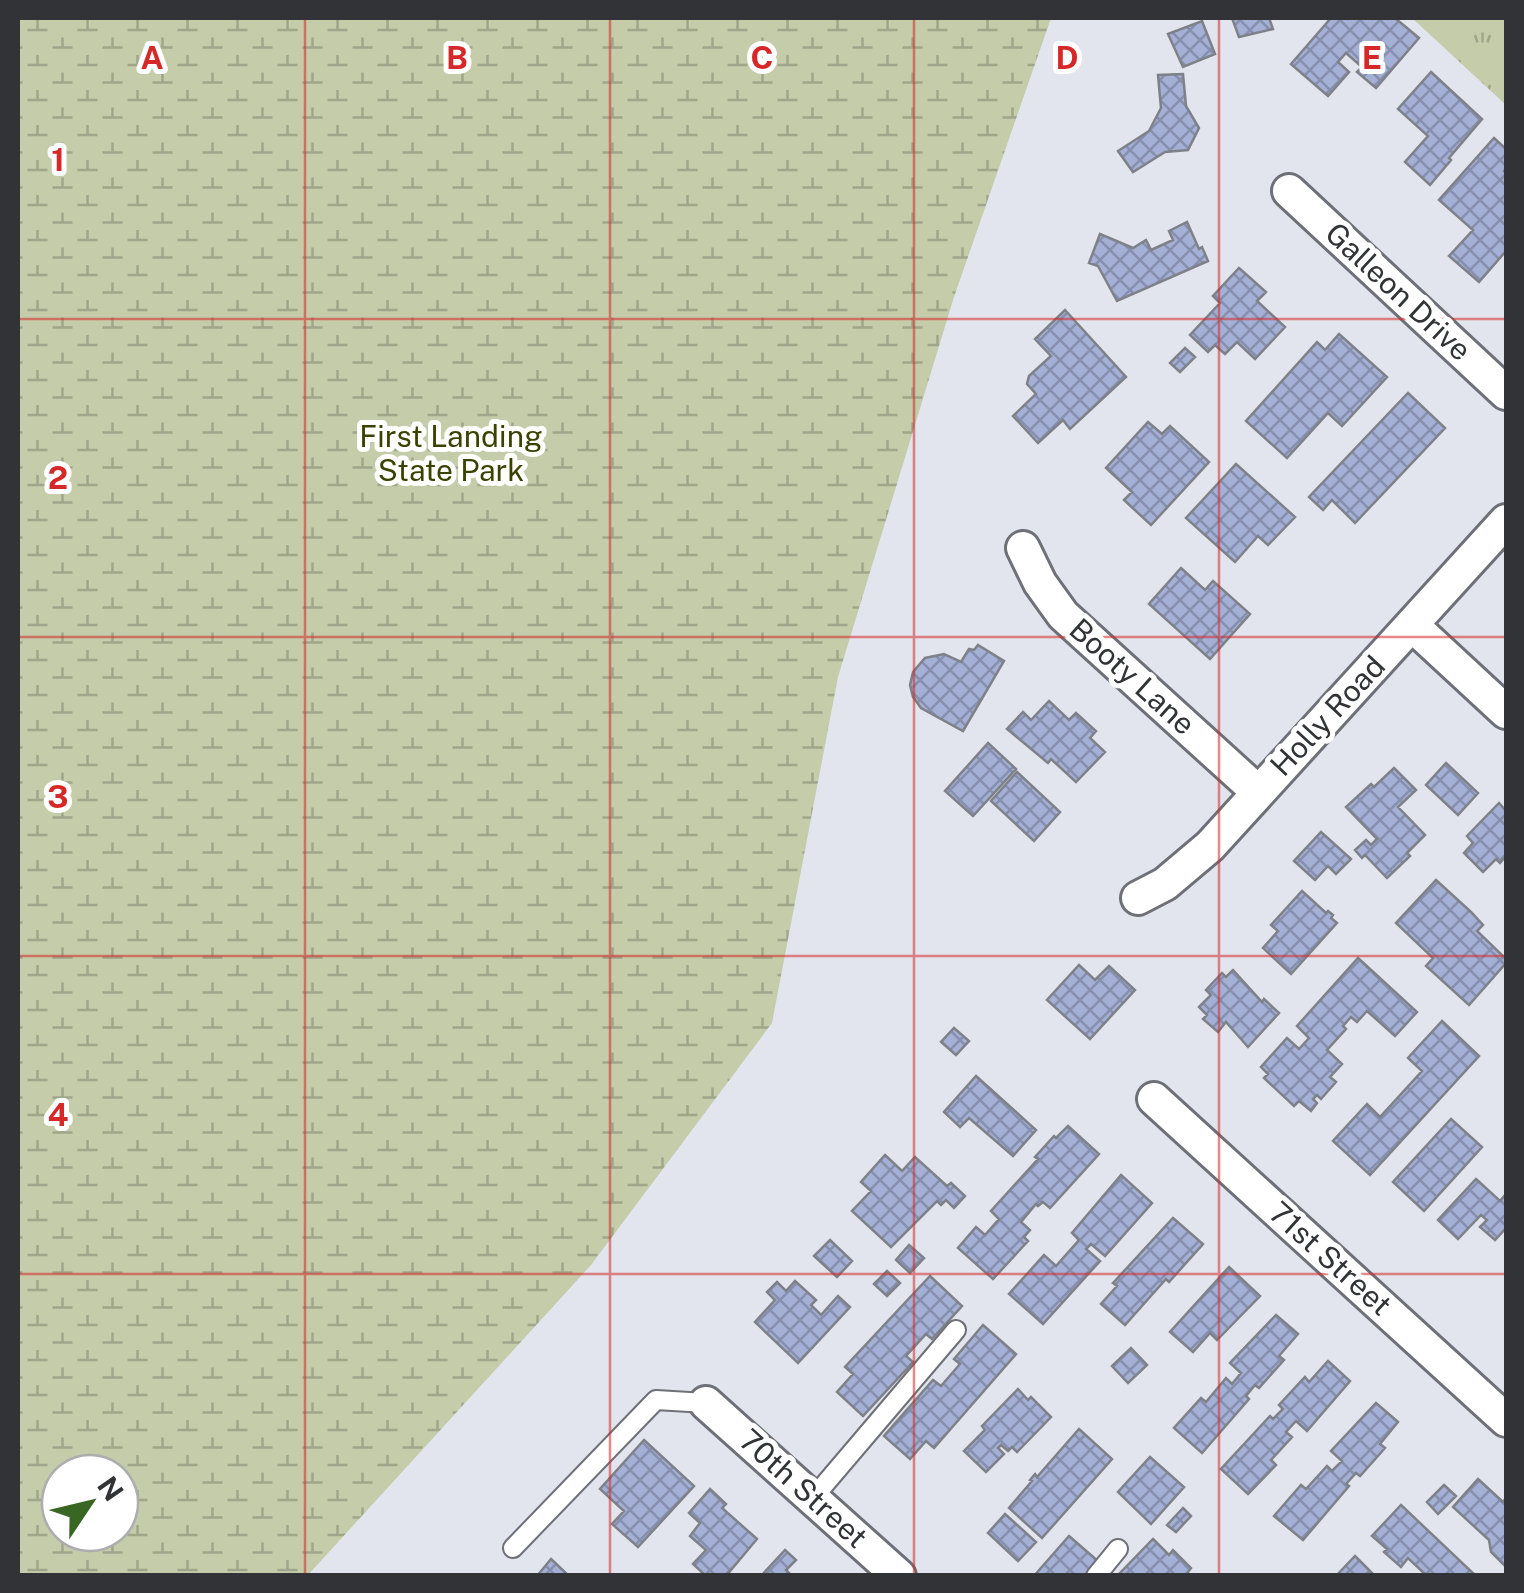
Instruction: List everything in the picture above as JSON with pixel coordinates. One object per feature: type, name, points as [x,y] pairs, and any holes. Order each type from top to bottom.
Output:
[{"type":"street","name":"Galleon Drive","points":[[1289,190],[1506,393]]},
{"type":"street","name":"Holly Road","points":[[1138,898],[1165,884],[1210,846],[1506,522]]},
{"type":"street","name":"Booty Lane","points":[[1023,548],[1040,583],[1063,614],[1258,792]]},
{"type":"street","points":[[1412,625],[1506,712]]},
{"type":"street","name":"71st Street","points":[[1154,1099],[1506,1420]]},
{"type":"street","name":"70th Street","points":[[706,1403],[899,1576]]},
{"type":"lane","points":[[813,1498],[956,1330]]},
{"type":"lane","points":[[513,1548],[656,1400],[706,1403]]},
{"type":"lane","points":[[1096,1576],[1118,1550]]},
{"type":"green space","name":"First Landing State Park","points":[[18,18],[1051,18],[954,297],[838,677],[772,1023],[591,1265],[308,1575],[18,1575]]},
{"type":"green space","points":[[1412,18],[1506,18],[1506,105]]},
{"type":"building","points":[[1232,18],[1269,18],[1273,29],[1239,37]]},
{"type":"building","points":[[1331,18],[1395,18],[1419,38],[1376,88],[1357,72],[1362,67],[1346,53],[1338,62],[1349,72],[1328,96],[1291,64]]},
{"type":"building","points":[[1202,21],[1215,54],[1183,67],[1168,34]]},
{"type":"building","points":[[1431,72],[1482,119],[1430,185],[1405,162],[1428,136],[1398,109]]},
{"type":"building","points":[[1183,74],[1186,106],[1199,128],[1188,150],[1165,152],[1133,172],[1118,151],[1149,131],[1161,108],[1158,75]]},
{"type":"building","points":[[1494,138],[1506,149],[1506,251],[1479,282],[1449,256],[1473,230],[1439,200]]},
{"type":"building","points":[[1187,222],[1208,261],[1117,301],[1098,266],[1089,263],[1100,234],[1133,248],[1146,240],[1151,250],[1173,240],[1169,231]]},
{"type":"building","points":[[1239,268],[1266,292],[1257,301],[1285,327],[1255,359],[1237,342],[1225,354],[1215,345],[1208,352],[1190,335],[1220,303],[1213,296]]},
{"type":"building","points":[[1065,310],[1126,377],[1070,429],[1063,420],[1038,443],[1013,416],[1036,394],[1027,384],[1029,376],[1051,356],[1035,339]]},
{"type":"building","points":[[1339,334],[1387,377],[1342,426],[1328,413],[1287,458],[1246,421],[1317,342],[1325,350]]},
{"type":"building","points":[[1185,348],[1195,357],[1180,372],[1170,363]]},
{"type":"building","points":[[1408,393],[1445,428],[1355,523],[1332,500],[1323,510],[1309,497]]},
{"type":"building","points":[[1148,422],[1162,434],[1170,426],[1209,462],[1151,525],[1124,500],[1132,492],[1106,468]]},
{"type":"building","points":[[1236,464],[1295,517],[1268,545],[1258,536],[1235,562],[1186,518]]},
{"type":"building","points":[[1181,568],[1205,590],[1213,581],[1250,614],[1210,659],[1149,604]]},
{"type":"building","points":[[978,645],[1004,661],[963,731],[921,708],[910,685],[913,672],[925,658],[944,654],[961,662],[969,649]]},
{"type":"building","points":[[1049,701],[1069,720],[1076,713],[1096,731],[1090,738],[1105,752],[1076,782],[1051,759],[1048,763],[1007,729],[1023,712],[1031,720]]},
{"type":"building","points":[[988,743],[1016,769],[973,816],[945,791]]},
{"type":"building","points":[[1446,763],[1478,793],[1458,815],[1426,785]]},
{"type":"building","points":[[1394,768],[1416,790],[1398,807],[1425,835],[1387,878],[1355,850],[1366,840],[1371,845],[1377,839],[1346,807]]},
{"type":"building","points":[[1017,772],[1060,812],[1034,841],[991,801]]},
{"type":"building","points":[[1499,803],[1506,811],[1506,856],[1500,863],[1496,859],[1483,872],[1464,853],[1473,843],[1467,836]]},
{"type":"building","points":[[1321,832],[1351,859],[1336,874],[1328,866],[1315,880],[1294,861]]},
{"type":"building","points":[[1436,880],[1483,925],[1477,931],[1506,959],[1469,1005],[1426,966],[1433,958],[1396,923]]},
{"type":"building","points":[[1302,891],[1333,915],[1331,918],[1337,923],[1291,974],[1263,948],[1278,931],[1271,925]]},
{"type":"building","points":[[1358,958],[1417,1012],[1395,1036],[1367,1011],[1357,1022],[1351,1017],[1343,1026],[1346,1029],[1327,1050],[1342,1064],[1330,1077],[1336,1082],[1321,1099],[1317,1095],[1313,1099],[1317,1103],[1311,1111],[1299,1101],[1294,1106],[1264,1078],[1268,1074],[1261,1067],[1287,1038],[1299,1049],[1309,1038],[1297,1026]]},
{"type":"building","points":[[1079,965],[1095,980],[1109,966],[1135,990],[1090,1039],[1047,1000]]},
{"type":"building","points":[[1233,970],[1262,1002],[1264,999],[1279,1013],[1248,1047],[1226,1022],[1218,1032],[1203,1019],[1207,1015],[1199,1007],[1211,995],[1206,990],[1222,973],[1226,977]]},
{"type":"building","points":[[1442,1021],[1479,1056],[1370,1175],[1333,1141],[1367,1104],[1380,1117],[1422,1071],[1408,1058]]},
{"type":"building","points":[[954,1028],[969,1041],[956,1055],[941,1042]]},
{"type":"building","points":[[976,1076],[1036,1130],[1013,1156],[969,1118],[960,1127],[944,1112]]},
{"type":"building","points":[[1451,1119],[1482,1147],[1424,1211],[1393,1182]]},
{"type":"building","points":[[1068,1126],[1099,1154],[1050,1208],[1043,1202],[1036,1204],[1021,1222],[1030,1230],[1024,1237],[1028,1241],[993,1279],[958,1248],[976,1227],[985,1235],[999,1219],[991,1211],[1054,1136]]},
{"type":"building","points":[[885,1155],[902,1171],[915,1157],[947,1186],[951,1183],[965,1196],[954,1208],[946,1200],[941,1205],[937,1201],[891,1247],[852,1211],[871,1191],[861,1182]]},
{"type":"building","points":[[1121,1175],[1152,1203],[1105,1256],[1091,1244],[1086,1249],[1100,1261],[1043,1324],[1009,1294],[1044,1255],[1056,1266],[1079,1240],[1072,1233]]},
{"type":"building","points":[[1476,1179],[1500,1201],[1506,1194],[1506,1228],[1495,1240],[1480,1227],[1487,1220],[1481,1215],[1458,1239],[1438,1220]]},
{"type":"building","points":[[1173,1218],[1203,1244],[1125,1325],[1101,1304],[1117,1286],[1113,1283]]},
{"type":"building","points":[[830,1240],[852,1261],[837,1277],[814,1256]]},
{"type":"building","points":[[909,1245],[924,1258],[910,1273],[896,1260]]},
{"type":"building","points":[[1229,1267],[1260,1296],[1217,1340],[1210,1333],[1193,1352],[1170,1332]]},
{"type":"building","points":[[887,1271],[900,1283],[887,1296],[874,1284]]},
{"type":"building","points":[[930,1276],[962,1306],[932,1339],[926,1334],[906,1356],[913,1362],[863,1416],[837,1392],[853,1374],[845,1367]]},
{"type":"building","points":[[795,1281],[816,1300],[811,1305],[821,1315],[838,1296],[850,1307],[798,1363],[755,1322],[775,1300],[767,1292],[777,1282],[786,1291]]},
{"type":"building","points":[[1276,1315],[1298,1334],[1279,1356],[1284,1360],[1259,1388],[1255,1385],[1246,1396],[1249,1399],[1202,1453],[1174,1428],[1201,1398],[1206,1402],[1226,1378],[1232,1384],[1241,1373],[1230,1363]]},
{"type":"building","points":[[983,1325],[1016,1354],[934,1448],[926,1441],[910,1459],[884,1436],[933,1380],[941,1386],[960,1364],[954,1359]]},
{"type":"building","points":[[1131,1348],[1147,1365],[1128,1383],[1112,1366]]},
{"type":"building","points":[[1328,1361],[1350,1381],[1307,1431],[1296,1421],[1286,1432],[1292,1437],[1271,1460],[1276,1465],[1248,1494],[1221,1469],[1270,1416],[1273,1419],[1283,1409],[1279,1405],[1305,1377],[1309,1382]]},
{"type":"building","points":[[1018,1389],[1051,1417],[1017,1452],[1001,1445],[998,1448],[1004,1454],[986,1472],[964,1451]]},
{"type":"building","points":[[1376,1403],[1398,1422],[1380,1444],[1385,1448],[1360,1476],[1356,1473],[1346,1484],[1349,1486],[1303,1540],[1274,1516],[1301,1485],[1306,1489],[1327,1466],[1332,1471],[1342,1461],[1331,1451]]},
{"type":"building","points":[[1079,1429],[1112,1459],[1042,1538],[1009,1508],[1035,1474],[1037,1477]]},
{"type":"building","points":[[644,1440],[694,1486],[638,1547],[612,1524],[624,1511],[600,1489]]},
{"type":"building","points":[[1150,1457],[1184,1487],[1151,1524],[1118,1492]]},
{"type":"building","points":[[1478,1479],[1503,1502],[1506,1498],[1506,1567],[1491,1552],[1489,1540],[1453,1507]]},
{"type":"building","points":[[1444,1485],[1456,1496],[1438,1514],[1427,1502]]},
{"type":"building","points":[[710,1489],[726,1504],[722,1508],[757,1539],[726,1576],[706,1576],[693,1564],[706,1550],[690,1536],[700,1523],[689,1513]]},
{"type":"building","points":[[1401,1505],[1476,1576],[1427,1576],[1408,1558],[1401,1567],[1384,1552],[1387,1549],[1372,1536]]},
{"type":"building","points":[[1183,1508],[1191,1516],[1176,1532],[1167,1525]]},
{"type":"building","points":[[1005,1514],[1036,1542],[1018,1561],[988,1533]]},
{"type":"building","points":[[1069,1536],[1100,1563],[1089,1576],[1034,1576]]},
{"type":"building","points":[[1153,1539],[1169,1555],[1173,1550],[1191,1568],[1185,1576],[1120,1573]]},
{"type":"building","points":[[785,1550],[796,1560],[786,1570],[792,1576],[761,1576]]},
{"type":"building","points":[[1355,1556],[1375,1576],[1336,1576]]},
{"type":"building","points":[[551,1559],[569,1576],[537,1576]]}]
